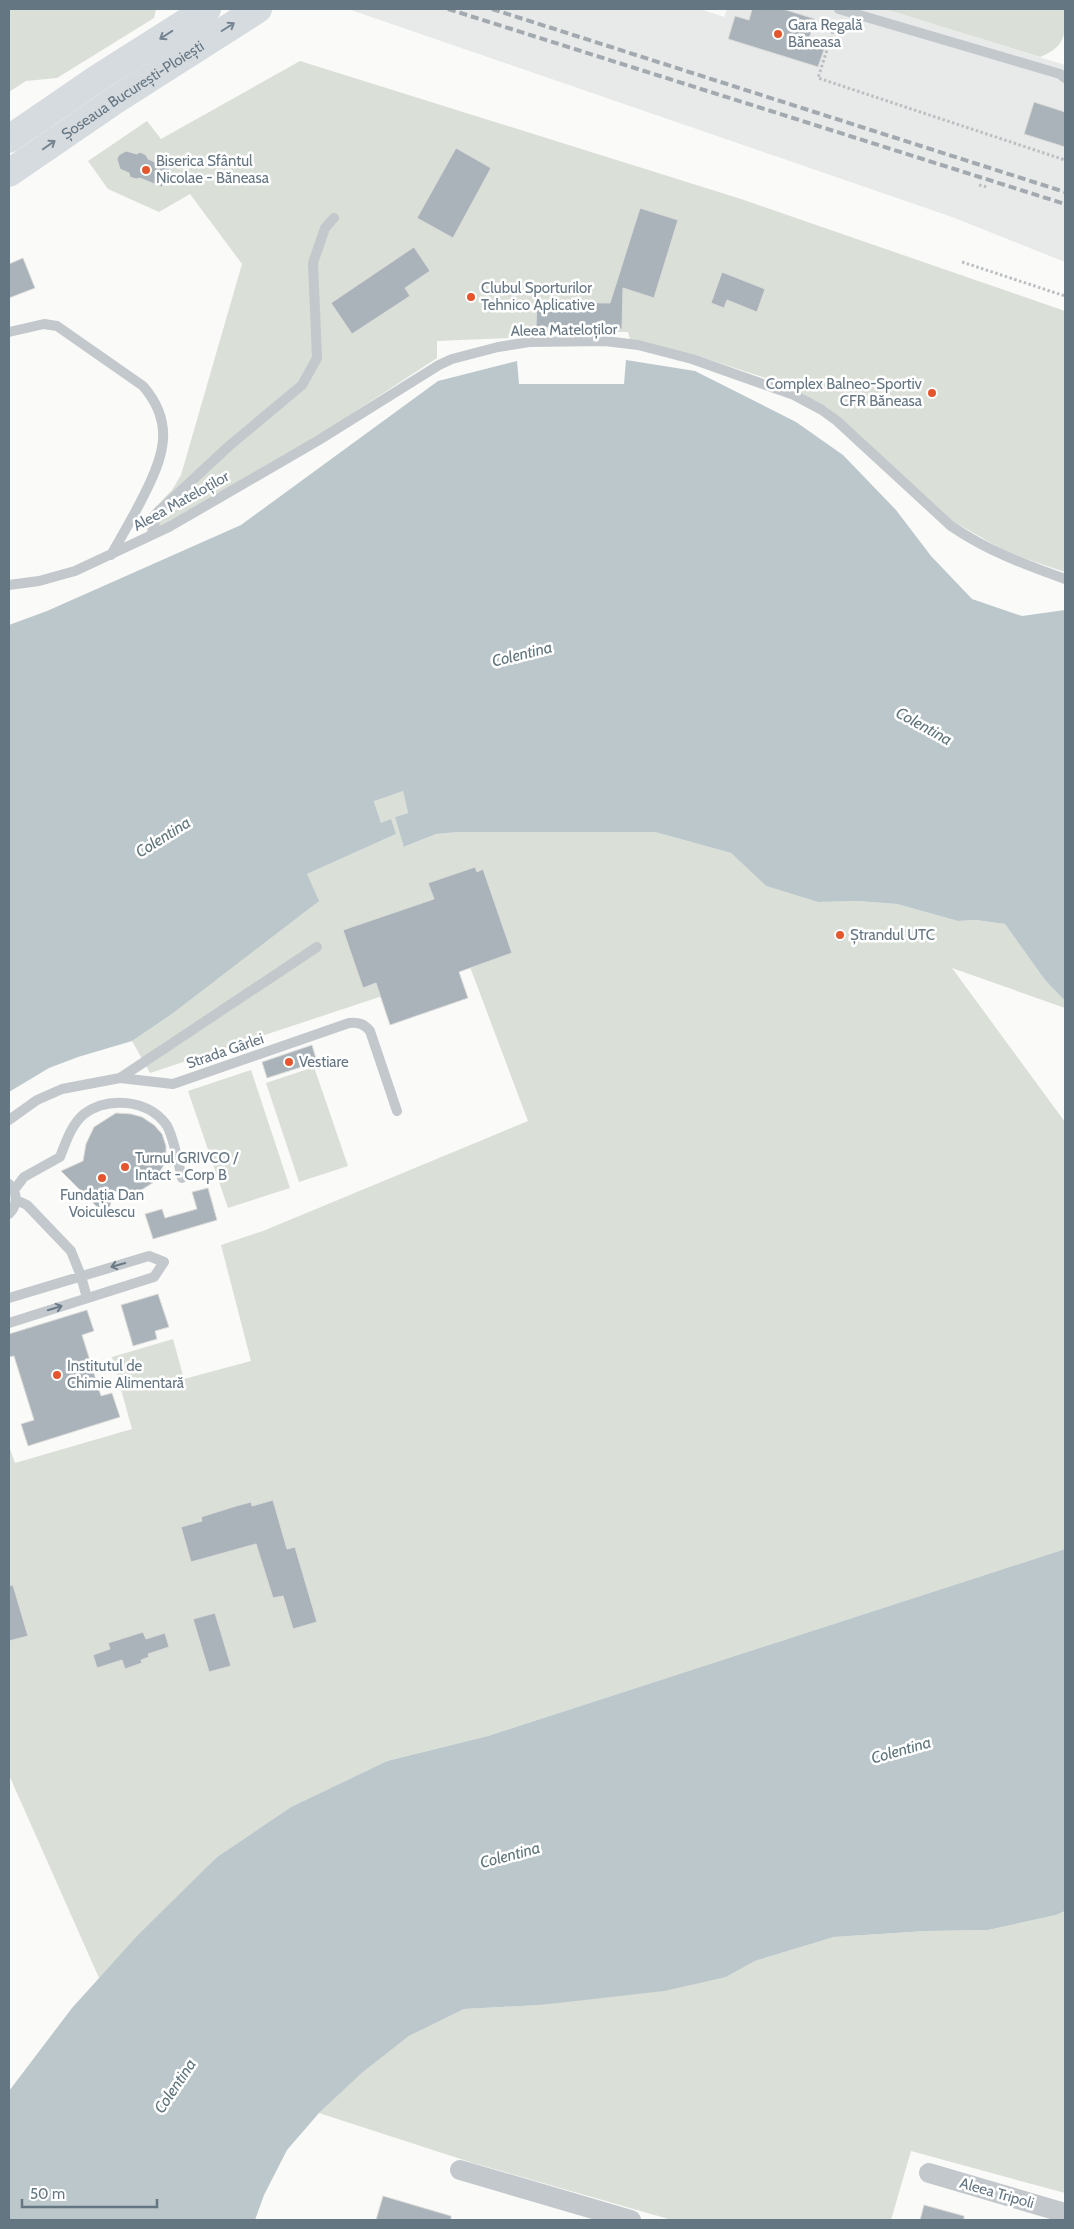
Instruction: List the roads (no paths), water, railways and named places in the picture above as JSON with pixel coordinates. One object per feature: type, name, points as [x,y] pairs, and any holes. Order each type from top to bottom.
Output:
[{"type":"main road","name":"Șoseaua București-Ploiești","points":[[9,172],[114,101],[258,9]]},
{"type":"main road","name":"Șoseaua București-Ploiești","points":[[9,140],[193,13]]},
{"type":"street","points":[[460,2170],[631,2220]]},
{"type":"street","name":"Aleea Tripoli","points":[[929,2174],[1065,2213]]},
{"type":"lane","points":[[840,9],[1062,76],[1065,65]]},
{"type":"lane","points":[[152,535],[157,513],[229,446],[302,385],[316,358],[313,263],[326,228],[334,218]]},
{"type":"lane","name":"Aleea Mateloților","points":[[9,332],[44,324],[57,326],[143,386],[154,398],[163,426],[164,442],[159,463],[131,521],[110,556]]},
{"type":"lane","name":"Aleea Mateloților","points":[[9,585],[20,585],[59,576],[110,556],[152,535],[311,444],[425,372],[452,359],[498,347],[529,342],[605,341],[638,345],[692,359],[794,395],[822,410],[836,421],[951,526],[1004,557],[1065,579]]},
{"type":"lane","points":[[120,1078],[317,947]]},
{"type":"lane","name":"Strada Gârlei","points":[[9,1120],[37,1100],[62,1089],[120,1078],[173,1084],[349,1023],[357,1022],[365,1025],[370,1031],[397,1111]]},
{"type":"lane","points":[[9,1214],[15,1206],[13,1191],[24,1177],[60,1157],[71,1129],[84,1114],[108,1104],[125,1103],[141,1106],[155,1113],[167,1124],[182,1178]]},
{"type":"lane","points":[[13,1191],[72,1251],[87,1298]]},
{"type":"lane","points":[[9,1298],[149,1256],[164,1262],[154,1277],[9,1323]]},
{"type":"water","name":"Colentina","points":[[626,360],[695,371],[796,422],[843,455],[896,510],[931,556],[972,599],[1022,616],[1065,610],[1065,1001],[1045,980],[1005,924],[976,920],[958,921],[897,904],[857,901],[818,902],[766,886],[731,853],[655,832],[459,832],[436,834],[404,847],[395,817],[408,813],[403,791],[374,801],[381,823],[391,819],[396,834],[307,874],[319,901],[169,1016],[132,1041],[49,1068],[9,1092],[9,625],[47,611],[241,525],[438,381],[517,361],[519,384],[624,384]]},
{"type":"water","name":"Colentina","points":[[1065,1549],[1065,1911],[1056,1915],[988,1930],[926,1931],[834,1937],[755,1961],[726,1977],[664,1991],[540,2005],[464,2009],[409,2036],[363,2072],[319,2113],[287,2150],[264,2195],[255,2220],[9,2220],[9,2091],[72,2008],[137,1936],[217,1857],[291,1807],[387,1761],[488,1736]]},
{"type":"railway","points":[[448,9],[1065,204]]},
{"type":"railway","points":[[492,9],[1065,192]]},
{"type":"place","name":"Gara Regală Băneasa","points":[[778,34]]},
{"type":"place","name":"Biserica Sfântul Nicolae - Băneasa","points":[[146,170]]},
{"type":"place","name":"Clubul Sporturilor Tehnico Aplicative","points":[[471,297]]},
{"type":"place","name":"Complex Balneo-Sportiv CFR Băneasa","points":[[932,393]]},
{"type":"place","name":"Ștrandul UTC","points":[[840,935]]},
{"type":"place","name":"Vestiare","points":[[289,1062]]},
{"type":"place","name":"Turnul GRIVCO / Intact - Corp B","points":[[125,1167]]},
{"type":"place","name":"Fundația Dan Voiculescu","points":[[102,1178]]},
{"type":"place","name":"Institutul de Chimie Alimentară","points":[[57,1375]]}]
